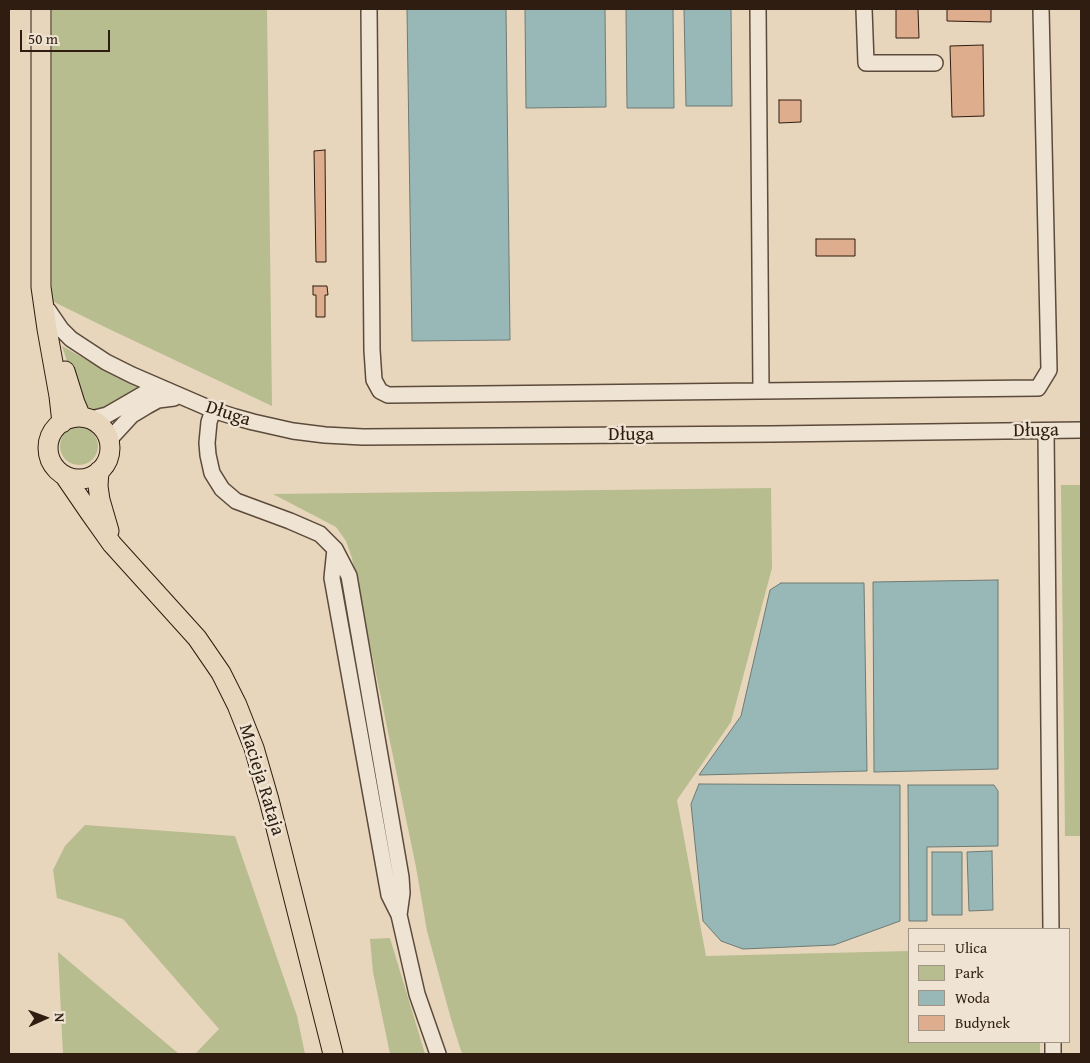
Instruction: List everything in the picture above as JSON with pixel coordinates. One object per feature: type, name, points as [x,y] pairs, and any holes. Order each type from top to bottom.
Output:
[{"type":"main road","name":"Długa","points":[[41,9],[41,287],[62,423]]},
{"type":"main road","name":"Długa","points":[[41,287],[67,380],[86,418]]},
{"type":"main road","points":[[71,418],[86,418],[98,423],[107,434],[110,449],[109,457],[105,465],[91,476],[82,479],[73,478],[64,475],[53,464],[48,449],[50,439],[54,430],[62,423],[71,418]]},
{"type":"main road","name":"Macieja Rataja","points":[[99,471],[98,486],[100,500],[112,544]]},
{"type":"main road","name":"Macieja Rataja","points":[[64,475],[112,544],[196,638],[221,673],[237,705],[254,748],[269,800],[333,1054]]},
{"type":"street","points":[[369,9],[372,350],[374,380],[380,392],[388,395],[1038,388],[1049,370],[1042,9]]},
{"type":"street","points":[[758,9],[761,391]]},
{"type":"street","points":[[864,9],[866,63],[935,63]]},
{"type":"street","name":"Długa","points":[[48,310],[61,329],[71,339],[106,362],[132,375],[213,410],[293,431],[325,435],[362,437],[1081,430]]},
{"type":"street","name":"Długa","points":[[86,418],[107,415],[131,400],[152,391],[186,398]]},
{"type":"street","name":"Długa","points":[[109,440],[132,415],[146,406],[158,400],[186,398]]},
{"type":"street","points":[[213,410],[209,422],[208,455],[212,473],[222,489],[236,501],[320,534],[335,548],[350,576],[401,877],[402,893],[399,915],[417,994],[438,1054]]},
{"type":"street","points":[[1046,431],[1051,928]]},
{"type":"green space","points":[[52,9],[267,9],[272,406],[52,301]]},
{"type":"green space","points":[[62,346],[144,388],[128,393],[108,409],[95,410],[85,406],[78,394]]},
{"type":"green space","points":[[79,427],[86,428],[92,433],[97,439],[97,453],[92,459],[86,464],[79,465],[72,464],[66,459],[61,453],[60,446],[61,439],[66,433],[72,428]]},
{"type":"green space","points":[[1061,485],[1081,485],[1081,836],[1065,836]]},
{"type":"green space","points":[[771,488],[772,568],[731,722],[677,800],[706,956],[908,951],[908,1043],[1040,1043],[1040,1054],[462,1054],[427,931],[416,867],[352,558],[346,541],[336,527],[273,494]]},
{"type":"green space","points":[[85,825],[235,836],[297,1016],[305,1054],[195,1054],[219,1029],[123,919],[57,898],[53,870],[65,846]]},
{"type":"green space","points":[[390,938],[425,1054],[390,1054],[373,972],[370,939]]},
{"type":"green space","points":[[58,952],[179,1054],[63,1054]]},
{"type":"water","points":[[407,9],[506,9],[510,340],[412,341]]},
{"type":"water","points":[[525,9],[605,9],[606,107],[526,108]]},
{"type":"water","points":[[626,9],[673,9],[674,108],[627,108]]},
{"type":"water","points":[[684,9],[731,9],[732,106],[686,106]]},
{"type":"water","points":[[998,580],[998,769],[874,772],[873,582]]},
{"type":"water","points":[[781,583],[864,583],[867,771],[699,775],[741,716],[770,590]]},
{"type":"water","points":[[699,784],[900,785],[900,921],[834,945],[743,949],[721,941],[703,921],[691,804]]},
{"type":"water","points":[[908,785],[994,785],[998,791],[998,846],[927,847],[927,921],[909,921]]},
{"type":"water","points":[[992,851],[993,910],[969,911],[967,852]]},
{"type":"water","points":[[932,852],[962,852],[962,915],[932,915]]},
{"type":"building","points":[[896,9],[918,9],[919,38],[896,38]]},
{"type":"building","points":[[947,9],[991,9],[991,22],[947,21]]},
{"type":"building","points":[[983,45],[984,116],[952,117],[950,46]]},
{"type":"building","points":[[779,100],[801,100],[801,122],[779,123]]},
{"type":"building","points":[[325,150],[326,262],[316,262],[314,151]]},
{"type":"building","points":[[816,239],[855,239],[855,256],[816,256]]},
{"type":"building","points":[[313,286],[327,286],[328,295],[325,295],[325,317],[316,317],[316,295],[313,295]]}]
